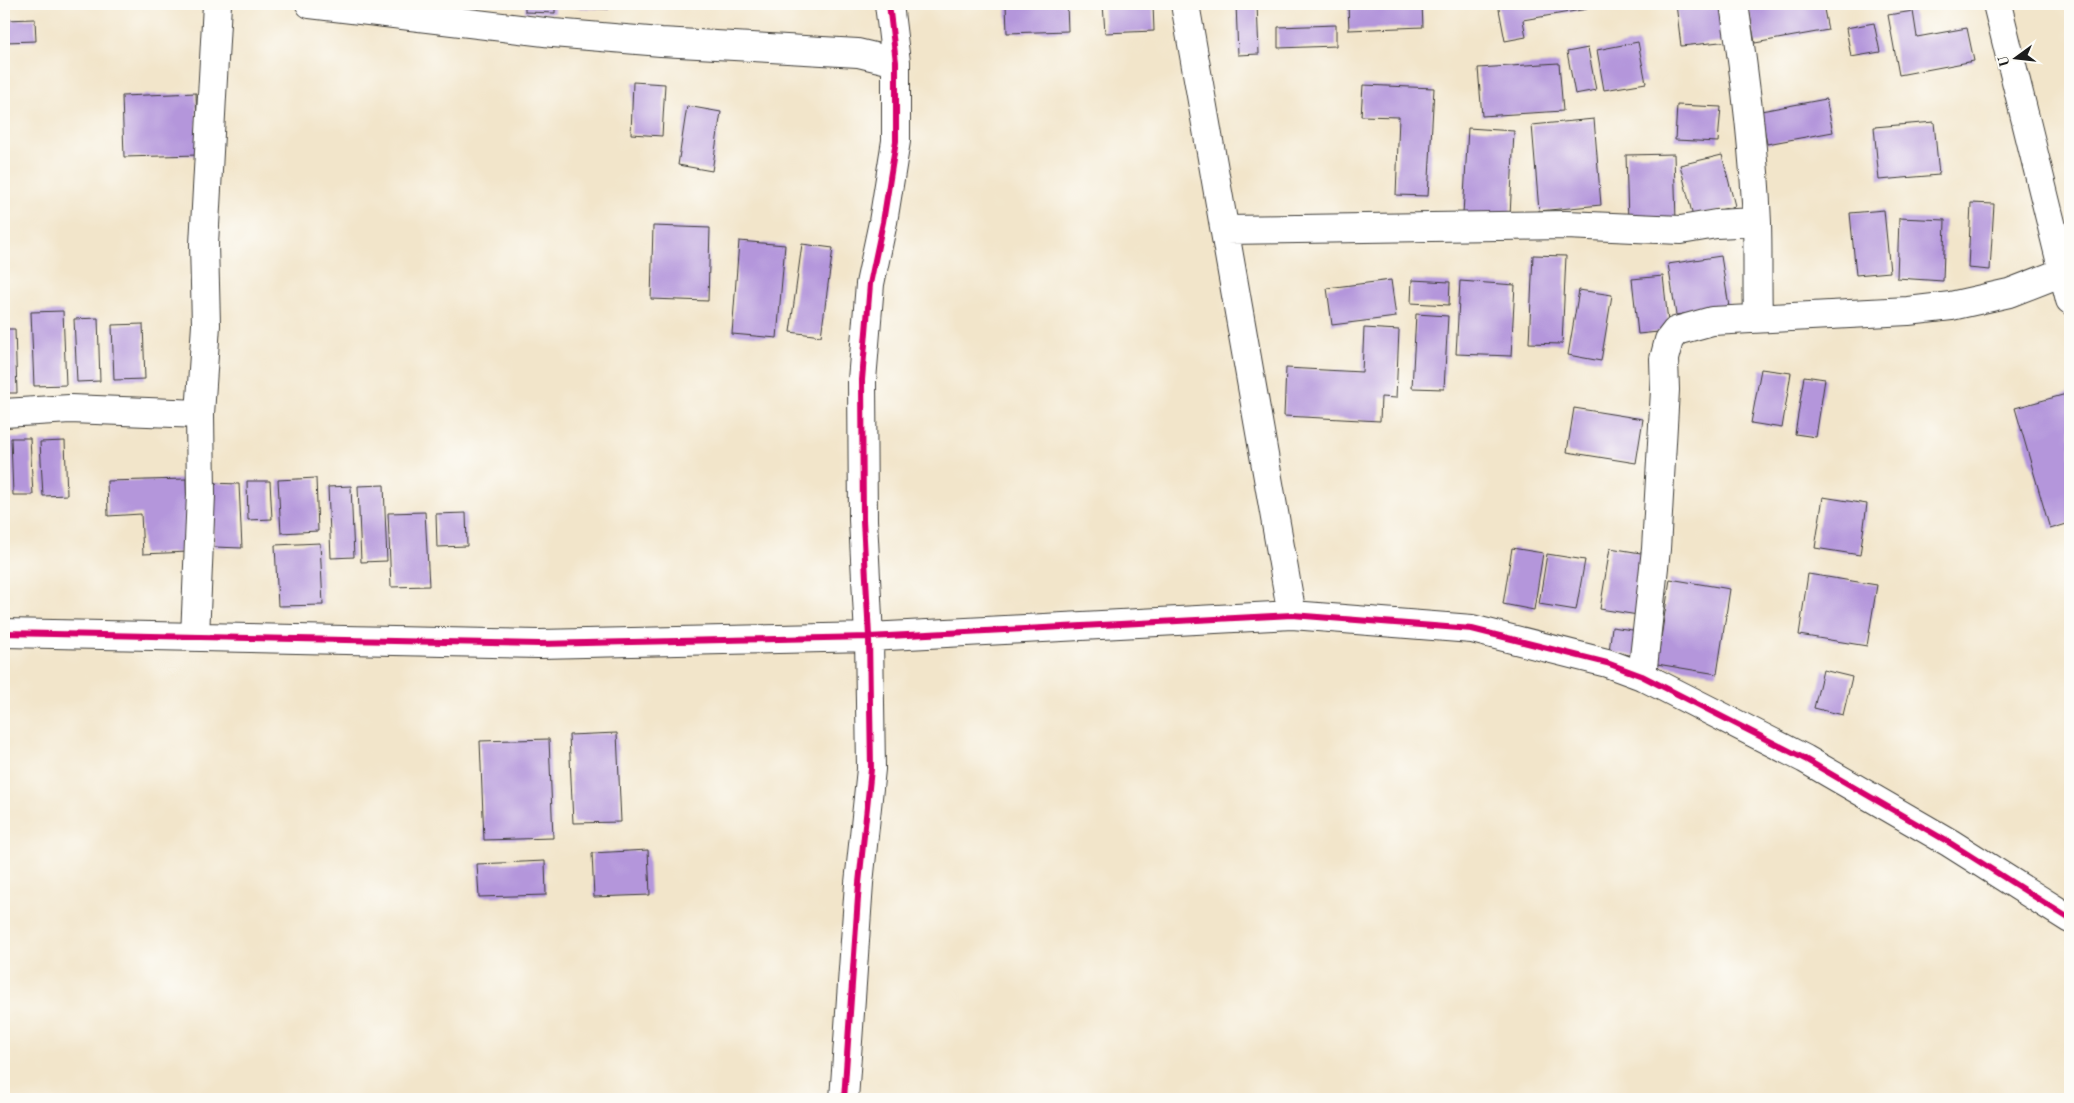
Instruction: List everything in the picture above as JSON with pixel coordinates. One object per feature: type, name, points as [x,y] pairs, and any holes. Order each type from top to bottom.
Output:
[{"type":"street","points":[[195,637],[200,494],[200,414],[206,325],[204,244],[217,4]]},
{"type":"street","points":[[310,4],[583,35],[858,53],[896,62]]},
{"type":"street","points":[[844,1099],[859,883],[871,769],[869,637],[863,520],[862,380],[870,284],[883,222],[896,141],[896,62],[889,4]]},
{"type":"street","points":[[1185,4],[1292,615]]},
{"type":"street","points":[[1734,4],[1744,73],[1756,222],[1758,318]]},
{"type":"street","points":[[1997,4],[2070,300]]},
{"type":"street","points":[[1225,230],[1566,225],[1681,230],[1716,224],[1756,222]]},
{"type":"street","points":[[1642,676],[1656,549],[1666,349],[1676,331],[1712,321],[1908,311],[1951,306],[2009,292],[2063,272]]},
{"type":"street","points":[[4,413],[70,409],[200,414]]},
{"type":"street","points":[[4,633],[538,644],[869,637],[1292,615],[1472,629],[1607,663],[1642,676],[1805,758],[1950,843],[2070,918]]},
{"type":"building","points":[[525,4],[555,4],[555,13],[525,12]]},
{"type":"building","points":[[576,4],[609,4],[609,9],[576,8]]},
{"type":"building","points":[[616,4],[643,4],[642,8],[616,6]]},
{"type":"building","points":[[1006,4],[1067,4],[1068,31],[1007,33]]},
{"type":"building","points":[[1103,4],[1153,4],[1154,31],[1105,33]]},
{"type":"building","points":[[1236,4],[1257,4],[1259,54],[1238,55]]},
{"type":"building","points":[[1348,4],[1422,4],[1423,27],[1349,30]]},
{"type":"building","points":[[1498,4],[1586,4],[1587,9],[1523,20],[1526,37],[1505,41]]},
{"type":"building","points":[[1676,4],[1726,4],[1730,41],[1681,46]]},
{"type":"building","points":[[1748,4],[1823,4],[1828,30],[1755,43]]},
{"type":"building","points":[[1913,11],[1917,37],[1967,28],[1974,61],[1899,75],[1888,15]]},
{"type":"building","points":[[35,19],[36,41],[5,42],[4,20]]},
{"type":"building","points":[[1874,23],[1880,52],[1851,57],[1846,28]]},
{"type":"building","points":[[1336,25],[1336,46],[1278,48],[1278,27]]},
{"type":"building","points":[[1638,42],[1646,83],[1604,90],[1597,50]]},
{"type":"building","points":[[1588,48],[1596,90],[1575,94],[1567,52]]},
{"type":"building","points":[[1559,63],[1563,111],[1482,116],[1478,68]]},
{"type":"building","points":[[633,82],[665,84],[662,136],[631,134]]},
{"type":"building","points":[[1363,85],[1434,88],[1428,196],[1396,195],[1399,117],[1361,116]]},
{"type":"building","points":[[196,93],[198,155],[124,157],[122,96]]},
{"type":"building","points":[[1826,99],[1833,132],[1767,144],[1761,111]]},
{"type":"building","points":[[1677,105],[1721,107],[1718,142],[1675,140]]},
{"type":"building","points":[[687,106],[721,112],[712,171],[678,165]]},
{"type":"building","points":[[1594,119],[1601,205],[1539,211],[1532,125]]},
{"type":"building","points":[[1934,122],[1939,175],[1879,180],[1874,127]]},
{"type":"building","points":[[1468,128],[1514,131],[1510,217],[1463,214]]},
{"type":"building","points":[[1674,154],[1676,221],[1628,222],[1626,155]]},
{"type":"building","points":[[1722,155],[1735,206],[1693,217],[1680,165]]},
{"type":"building","points":[[1971,203],[1994,204],[1990,270],[1968,268]]},
{"type":"building","points":[[1884,210],[1890,272],[1856,275],[1850,213]]},
{"type":"building","points":[[1899,218],[1945,220],[1943,281],[1897,278]]},
{"type":"building","points":[[653,226],[710,228],[708,301],[651,299]]},
{"type":"building","points":[[739,241],[785,245],[777,338],[732,334]]},
{"type":"building","points":[[802,244],[833,248],[821,336],[790,332]]},
{"type":"building","points":[[1533,255],[1566,256],[1562,344],[1529,343]]},
{"type":"building","points":[[1721,256],[1729,307],[1676,315],[1668,264]]},
{"type":"building","points":[[1663,276],[1669,331],[1638,334],[1632,279]]},
{"type":"building","points":[[1391,280],[1396,317],[1332,325],[1327,288]]},
{"type":"building","points":[[1412,280],[1450,282],[1449,305],[1411,303]]},
{"type":"building","points":[[1460,281],[1515,285],[1511,356],[1456,354]]},
{"type":"building","points":[[1579,290],[1612,295],[1601,361],[1568,355]]},
{"type":"building","points":[[63,311],[66,385],[34,386],[31,312]]},
{"type":"building","points":[[1416,314],[1448,316],[1444,389],[1412,388]]},
{"type":"building","points":[[98,318],[100,381],[77,382],[74,319]]},
{"type":"building","points":[[143,324],[145,379],[114,380],[112,325]]},
{"type":"building","points":[[1364,328],[1399,330],[1396,398],[1381,397],[1380,421],[1284,416],[1286,368],[1362,372]]},
{"type":"building","points":[[4,329],[15,329],[17,393],[4,393]]},
{"type":"building","points":[[1761,369],[1791,373],[1782,428],[1751,423]]},
{"type":"building","points":[[1804,376],[1825,379],[1816,437],[1795,434]]},
{"type":"building","points":[[2070,393],[2070,523],[2050,529],[2015,408]]},
{"type":"building","points":[[1574,408],[1643,419],[1636,463],[1567,452]]},
{"type":"building","points":[[11,438],[30,438],[33,495],[13,495]]},
{"type":"building","points":[[65,441],[67,495],[43,496],[40,442]]},
{"type":"building","points":[[316,478],[318,531],[281,533],[278,480]]},
{"type":"building","points":[[186,479],[188,552],[143,554],[141,514],[108,516],[107,481]]},
{"type":"building","points":[[247,481],[270,481],[272,519],[248,520]]},
{"type":"building","points":[[211,483],[239,484],[242,548],[214,547]]},
{"type":"building","points":[[384,485],[387,561],[361,562],[358,486]]},
{"type":"building","points":[[351,486],[354,557],[331,558],[328,487]]},
{"type":"building","points":[[1823,497],[1867,504],[1860,555],[1815,548]]},
{"type":"building","points":[[425,512],[429,586],[391,587],[388,513]]},
{"type":"building","points":[[466,513],[467,546],[437,547],[436,514]]},
{"type":"building","points":[[320,543],[323,605],[278,606],[275,545]]},
{"type":"building","points":[[1512,548],[1543,553],[1534,610],[1503,604]]},
{"type":"building","points":[[1610,548],[1647,554],[1638,615],[1600,609]]},
{"type":"building","points":[[1547,554],[1585,560],[1576,610],[1539,604]]},
{"type":"building","points":[[1808,574],[1877,585],[1867,646],[1799,635]]},
{"type":"building","points":[[1670,579],[1730,589],[1717,674],[1657,664]]},
{"type":"building","points":[[1612,627],[1639,631],[1635,656],[1609,652]]},
{"type":"building","points":[[1823,670],[1852,677],[1843,715],[1814,708]]},
{"type":"building","points":[[617,733],[621,822],[573,823],[569,735]]},
{"type":"building","points":[[549,739],[553,838],[484,840],[480,741]]},
{"type":"building","points":[[648,850],[650,895],[594,897],[592,853]]},
{"type":"building","points":[[545,861],[546,895],[479,897],[477,864]]},
{"type":"cycle path","points":[[844,1099],[859,883],[871,769],[869,637],[863,520],[862,380],[870,284],[883,222],[896,141],[896,62],[889,4]]},
{"type":"cycle path","points":[[4,633],[539,644],[869,637],[1292,615],[1472,629],[1607,663],[1642,676],[1805,759],[1950,843],[2070,919]]}]
